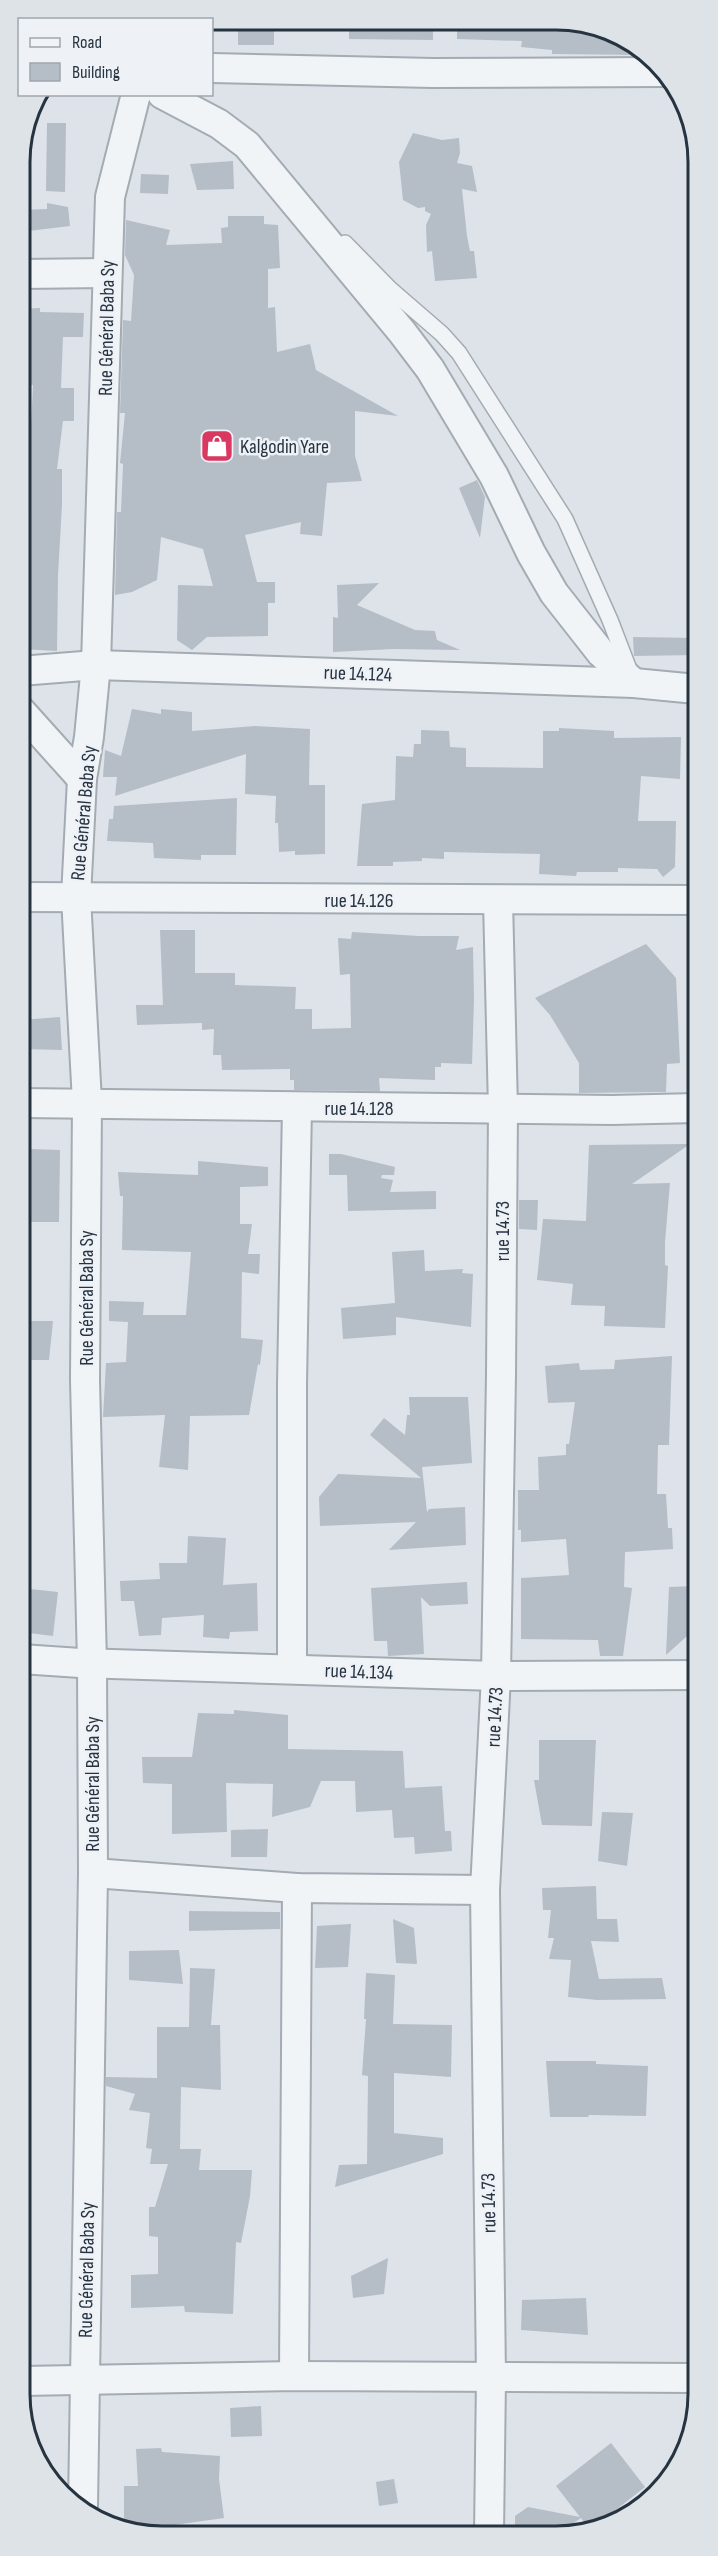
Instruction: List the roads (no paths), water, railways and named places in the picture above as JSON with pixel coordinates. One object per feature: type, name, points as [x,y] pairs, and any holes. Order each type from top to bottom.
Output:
[{"type":"street","points":[[213,68],[433,73],[652,72]]},
{"type":"street","name":"Rue Général Baba Sy","points":[[83,2500],[93,1873],[92,1663],[85,1380],[87,1102],[76,897],[82,779],[89,737],[96,665],[110,197],[135,96]]},
{"type":"street","points":[[166,96],[219,124],[247,145],[402,332],[430,369],[494,476],[554,593],[601,653],[634,683]]},
{"type":"street","points":[[30,273],[107,273]]},
{"type":"street","name":"rue 14.124","points":[[30,670],[96,665],[634,683],[688,688]]},
{"type":"street","points":[[30,721],[82,779]]},
{"type":"street","name":"rue 14.126","points":[[30,897],[688,900]]},
{"type":"street","name":"rue 14.73","points":[[489,2526],[491,2378],[485,1890],[496,1676],[503,1109],[498,900]]},
{"type":"street","name":"rue 14.128","points":[[30,1103],[612,1110],[688,1107]]},
{"type":"street","points":[[292,1668],[292,1384],[297,1107]]},
{"type":"street","name":"rue 14.134","points":[[30,1660],[496,1676],[688,1675]]},
{"type":"street","points":[[93,1873],[297,1888],[485,1890]]},
{"type":"street","points":[[294,2376],[297,1888]]},
{"type":"street","points":[[30,2381],[294,2376],[688,2378]]},
{"type":"lane","points":[[287,194],[343,242],[442,334],[459,353],[565,519],[610,620],[634,683]]},
{"type":"place","name":"Kalgodin Yare","points":[[217,446]]}]
